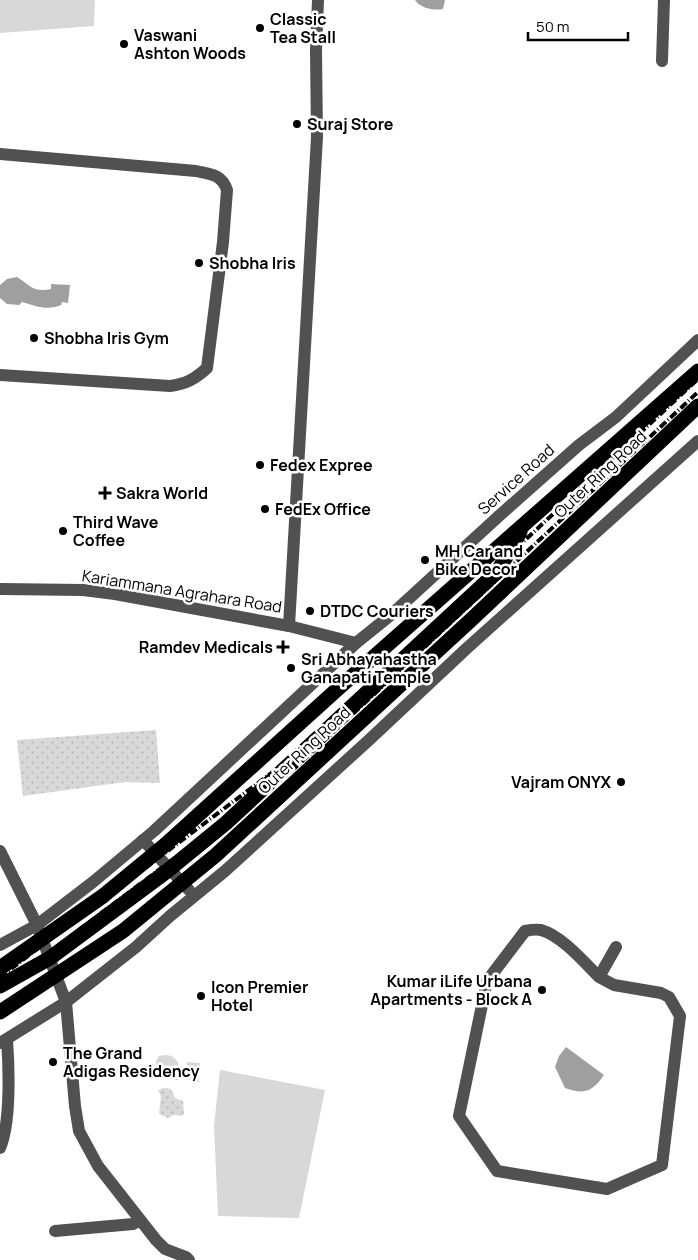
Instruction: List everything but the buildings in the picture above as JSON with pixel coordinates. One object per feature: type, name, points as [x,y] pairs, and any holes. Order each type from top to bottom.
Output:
[{"type":"highway","name":"Outer Ring Road","points":[[0,968],[103,896],[196,818],[335,692],[698,371]]},
{"type":"highway","name":"Outer Ring Road","points":[[0,1012],[123,931],[216,854],[466,624],[698,406]]},
{"type":"highway","points":[[0,986],[50,958],[170,869],[226,823],[498,571],[526,522]]},
{"type":"street","points":[[289,626],[318,137],[316,51],[318,0]]},
{"type":"street","points":[[662,61],[664,0]]},
{"type":"street","points":[[0,154],[196,171],[219,176],[225,183],[227,190],[223,242],[207,368],[198,377],[186,384],[170,386],[0,375]]},
{"type":"street","name":"Service Road","points":[[0,945],[37,925],[143,840],[356,643],[392,614],[578,445],[616,416],[698,340]]},
{"type":"street","points":[[0,1148],[4,1139],[8,1097],[3,1041],[66,1002],[136,948],[225,871],[466,649],[698,441]]},
{"type":"street","name":"Kariammana Agrahara Road","points":[[0,589],[83,590],[178,605],[289,626],[356,643]]},
{"type":"street","points":[[143,840],[194,896]]},
{"type":"street","points":[[0,851],[37,925],[66,1002],[75,1106],[80,1131],[98,1166],[140,1220],[165,1249],[189,1260]]},
{"type":"street","points":[[539,930],[561,941],[599,976],[614,985],[661,993],[669,997],[680,1016],[662,1165],[607,1189],[497,1171],[459,1116],[487,981],[525,931],[539,930]]},
{"type":"street","points":[[599,976],[616,947]]},
{"type":"street","points":[[55,1231],[133,1224],[140,1220]]},
{"type":"shaded area","points":[[0,0],[95,0],[94,26],[0,33]]},
{"type":"shaded area","points":[[415,0],[445,0],[443,9],[436,10],[424,7]]},
{"type":"shaded area","points":[[17,277],[32,288],[40,290],[51,289],[51,284],[70,285],[68,303],[62,302],[61,305],[56,307],[46,308],[22,302],[19,305],[7,304],[0,298],[0,285],[7,279]]},
{"type":"shaded area","points":[[156,730],[160,783],[125,782],[23,796],[17,740]]},
{"type":"shaded area","points":[[566,1047],[604,1075],[596,1085],[583,1091],[565,1088],[555,1067],[559,1056]]},
{"type":"shaded area","points":[[159,1056],[172,1056],[178,1062],[178,1080],[175,1080],[174,1076],[157,1073],[155,1066],[157,1060]]},
{"type":"shaded area","points":[[187,1062],[200,1063],[199,1082],[186,1079]]},
{"type":"shaded area","points":[[220,1070],[325,1090],[299,1218],[218,1216],[214,1126]]},
{"type":"shaded area","points":[[164,1088],[171,1089],[175,1098],[183,1101],[184,1114],[182,1116],[174,1115],[168,1118],[159,1114],[161,1096],[158,1090]]},
{"type":"railway","points":[[0,977],[290,759],[698,379]]},
{"type":"railway","points":[[0,989],[296,767],[698,392]]},
{"type":"place","name":"Classic Tea Stall","points":[[260,28]]},
{"type":"place","name":"Vaswani Ashton Woods","points":[[124,44]]},
{"type":"place","name":"Suraj Store","points":[[297,124]]},
{"type":"place","name":"Shobha Iris","points":[[199,263]]},
{"type":"place","name":"Shobha Iris Gym","points":[[34,338]]},
{"type":"place","name":"Fedex Expree","points":[[260,465]]},
{"type":"place","name":"Sakra World","points":[[105,493]]},
{"type":"place","name":"FedEx Office","points":[[265,509]]},
{"type":"place","name":"Third Wave Coffee","points":[[63,531]]},
{"type":"place","name":"MH Car and Bike Decor","points":[[425,560]]},
{"type":"place","name":"DTDC Couriers","points":[[310,611]]},
{"type":"place","name":"Ramdev Medicals","points":[[283,647]]},
{"type":"place","name":"Sri Abhayahastha Ganapati Temple","points":[[291,668]]},
{"type":"place","name":"Vajram ONYX","points":[[621,782]]},
{"type":"place","name":"Kumar iLife Urbana Apartments - Block A","points":[[542,990]]},
{"type":"place","name":"Icon Premier Hotel","points":[[201,996]]},
{"type":"place","name":"The Grand Adigas Residency","points":[[53,1062]]}]
